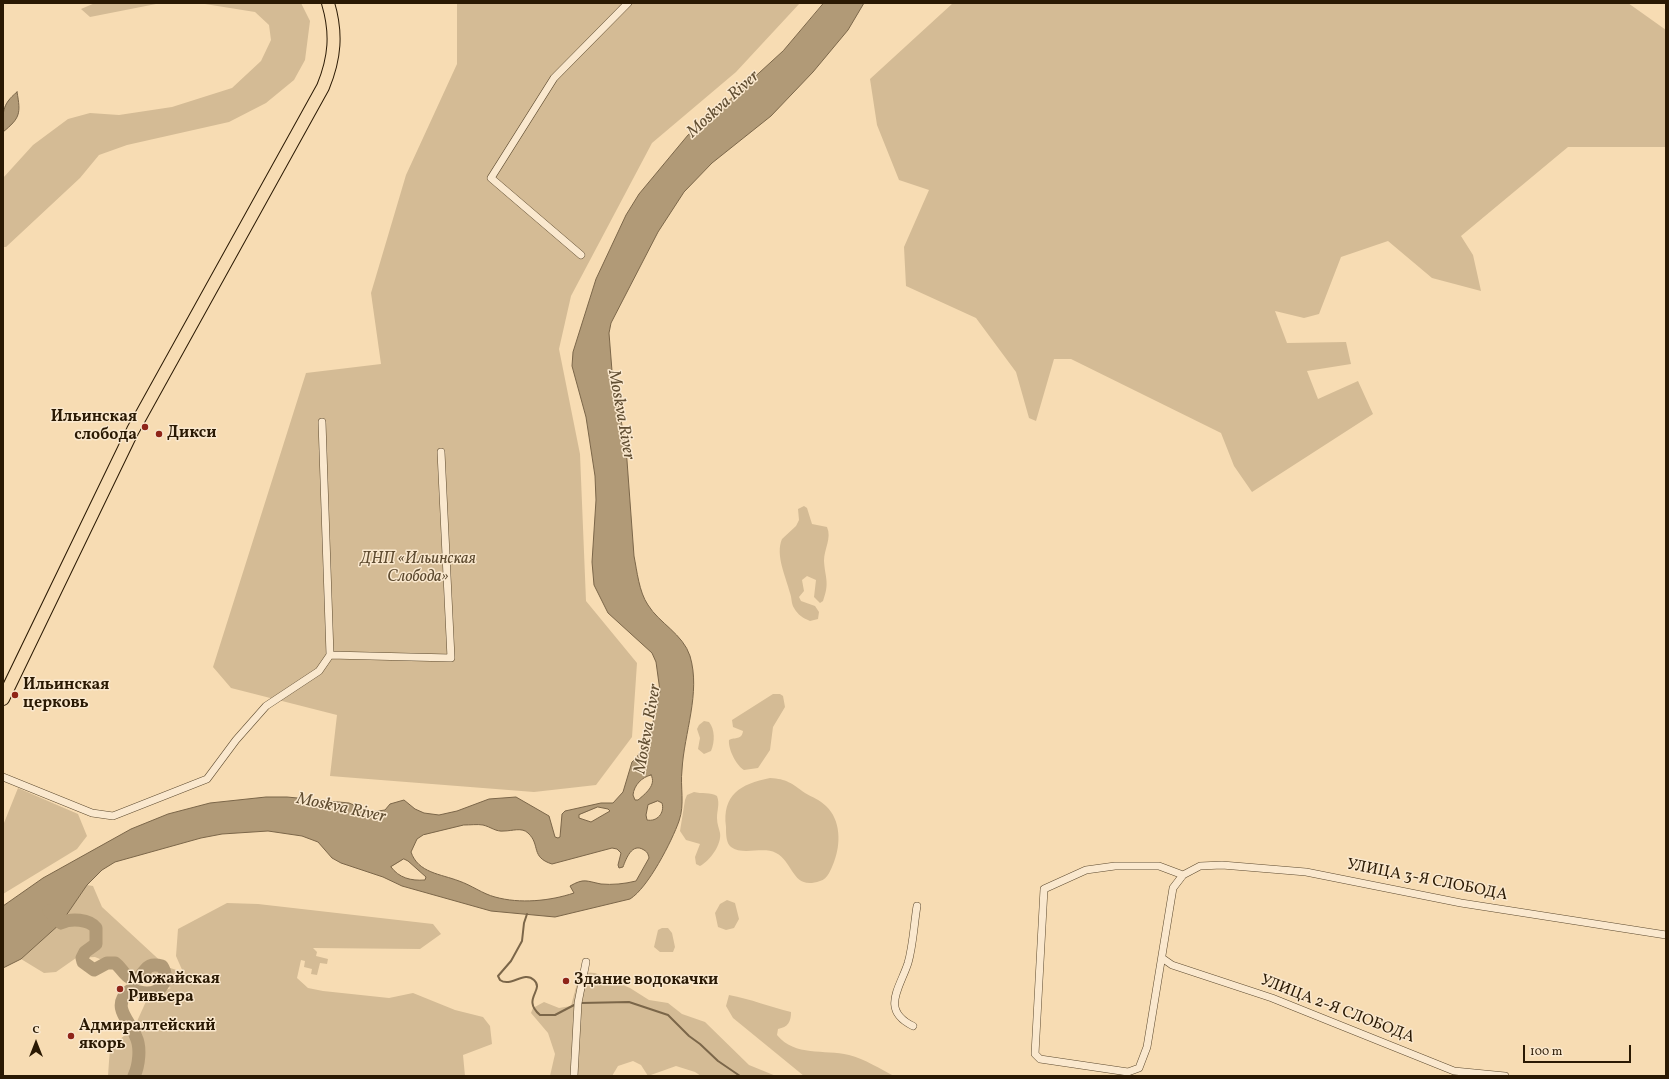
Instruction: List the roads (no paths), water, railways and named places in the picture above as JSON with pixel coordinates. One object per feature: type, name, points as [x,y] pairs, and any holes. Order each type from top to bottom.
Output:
[{"type":"main road","points":[[3,699],[109,477],[148,401],[323,87],[331,65],[334,45],[334,27],[328,3]]},
{"type":"street","points":[[580,255],[491,178],[554,78],[628,3]]},
{"type":"street","points":[[3,777],[92,813],[113,816],[207,779],[236,740],[266,706],[318,671],[330,655],[322,422]]},
{"type":"street","points":[[330,655],[452,658],[441,452]]},
{"type":"street","name":"УЛИЦА 3-Я СЛОБОДА","points":[[1183,875],[1200,866],[1222,865],[1306,872],[1461,903],[1666,935]]},
{"type":"street","points":[[1114,866],[1159,866],[1183,875],[1173,888],[1147,1047],[1139,1068],[1128,1072],[1040,1059],[1035,1054],[1044,890],[1086,870],[1114,866]]},
{"type":"street","points":[[913,1026],[901,1020],[896,1013],[894,1003],[898,987],[908,963],[916,906]]},
{"type":"street","name":"УЛИЦА 2-Я СЛОБОДА","points":[[1162,958],[1172,965],[1272,998],[1454,1071],[1505,1076]]},
{"type":"street","points":[[574,1076],[578,1003],[586,962]]},
{"type":"water","name":"Moskva River","points":[[824,3],[864,3],[848,30],[813,72],[771,116],[712,163],[684,192],[658,232],[611,323],[609,333],[612,371],[626,447],[634,556],[642,594],[648,605],[658,617],[677,635],[687,648],[693,670],[694,684],[691,713],[683,756],[681,815],[676,830],[665,852],[652,875],[644,885],[630,899],[555,917],[491,911],[402,886],[383,877],[341,863],[332,858],[318,842],[302,836],[268,831],[222,834],[201,838],[115,862],[102,870],[87,885],[61,923],[21,959],[3,968],[3,906],[43,878],[131,829],[168,814],[210,803],[266,797],[287,797],[349,803],[371,812],[385,810],[390,804],[404,800],[415,809],[424,813],[439,815],[457,811],[489,799],[516,797],[549,816],[555,837],[558,838],[560,837],[562,814],[565,811],[601,803],[613,803],[623,792],[632,762],[637,757],[650,735],[660,691],[656,662],[652,653],[608,613],[594,585],[592,562],[596,500],[595,476],[586,417],[572,366],[573,352],[596,279],[626,215],[639,194],[688,135],[712,116],[783,51]],"holes":[[[651,775],[651,786],[641,798],[635,800],[633,795],[635,788],[639,782]],[[658,801],[662,803],[663,807],[661,813],[654,820],[647,820],[646,815],[648,805]],[[598,807],[608,809],[610,811],[591,822],[579,818],[579,815]],[[464,825],[481,825],[498,831],[526,831],[532,837],[541,858],[552,864],[612,848],[617,849],[621,853],[618,865],[619,868],[623,867],[630,852],[636,848],[640,848],[645,851],[649,858],[636,881],[623,884],[601,884],[582,881],[570,886],[574,893],[545,900],[525,901],[490,896],[464,883],[425,869],[414,859],[411,852],[417,839],[423,835]],[[404,859],[426,877],[425,880],[415,880],[406,878],[394,871],[391,867]]]},
{"type":"water","points":[[17,92],[19,106],[18,115],[13,123],[3,132],[4,110],[8,101]]},
{"type":"waterway","points":[[49,911],[61,923],[70,920],[80,920],[89,923],[96,928],[96,944],[85,952],[82,958],[83,962],[94,970],[107,963],[115,963],[127,976],[137,979],[149,966],[162,966],[165,980],[160,988],[147,993],[129,991],[121,1003],[124,1014],[138,1041],[138,1062],[134,1076]]},
{"type":"waterway","points":[[527,914],[524,923],[522,941],[511,961],[498,976],[500,980],[509,982],[526,977],[530,977],[534,980],[537,987],[533,1004],[540,1015],[555,1015],[576,1004]]},
{"type":"waterway","points":[[581,1003],[629,1002],[668,1015],[689,1036],[718,1061],[740,1076]]},
{"type":"place","name":"Ильинская слобода","points":[[145,427]]},
{"type":"place","name":"Дикси","points":[[159,434]]},
{"type":"place","name":"Ильинская церковь","points":[[15,695]]},
{"type":"place","name":"Здание водокачки","points":[[566,981]]},
{"type":"place","name":"Можайская Ривьера","points":[[120,989]]},
{"type":"place","name":"Адмиралтейский якорь","points":[[71,1036]]},
{"type":"park label","name":"ДНП «Ильинская Слобода»","points":[[418,569]]}]
